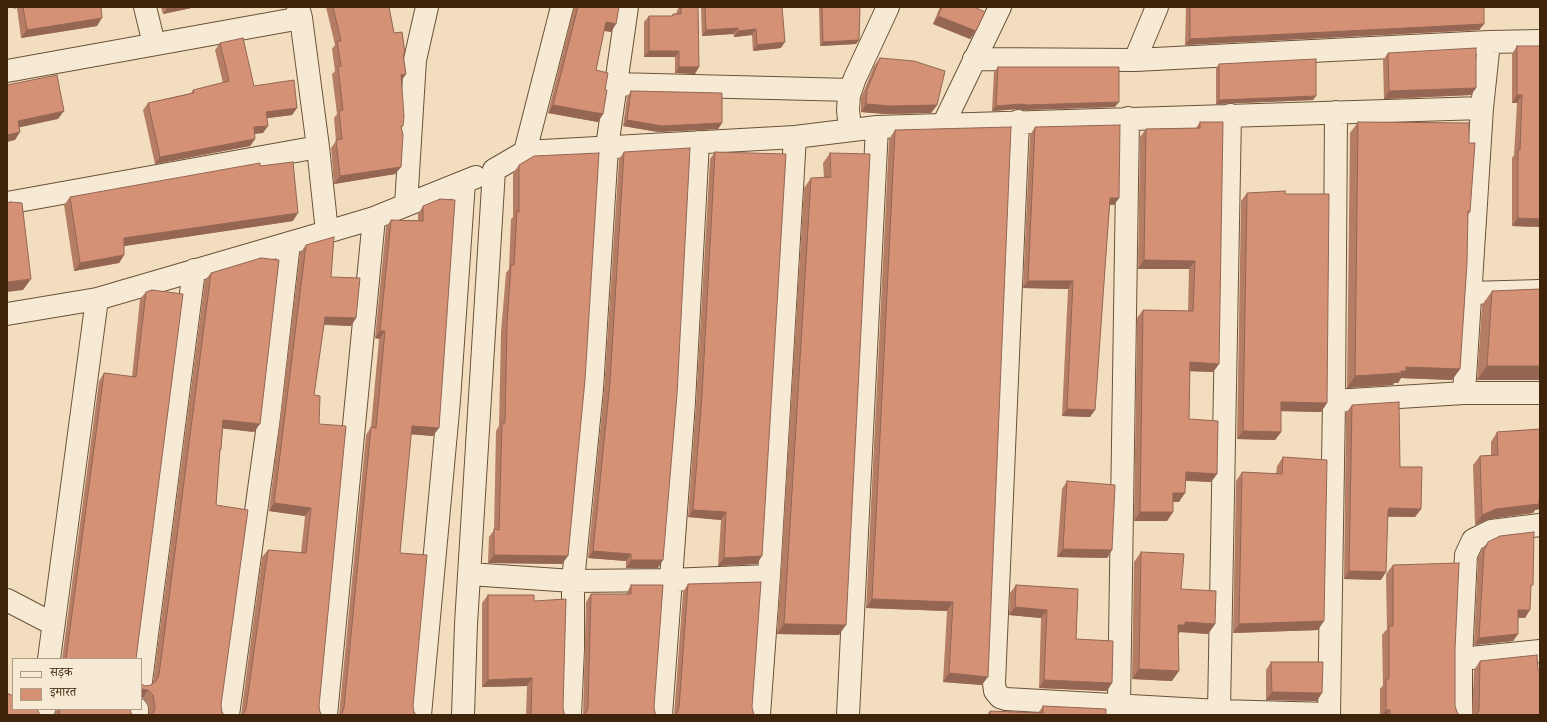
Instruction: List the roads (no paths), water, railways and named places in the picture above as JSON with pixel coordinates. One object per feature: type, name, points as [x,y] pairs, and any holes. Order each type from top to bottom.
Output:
[{"type":"street","points":[[145,7],[154,44]]},
{"type":"street","points":[[406,205],[415,60],[427,7]]},
{"type":"street","points":[[525,152],[562,7]]},
{"type":"street","points":[[570,715],[573,649],[573,581],[592,389],[607,148],[627,7]]},
{"type":"street","points":[[850,129],[848,110],[851,90],[888,7]]},
{"type":"street","points":[[944,123],[1000,7]]},
{"type":"street","points":[[1135,60],[1157,7]]},
{"type":"street","points":[[7,71],[154,44],[300,12],[318,147],[326,232]]},
{"type":"street","points":[[974,59],[1135,60],[1489,42],[1540,41]]},
{"type":"street","points":[[1464,393],[1482,108],[1489,42]]},
{"type":"street","points":[[616,84],[851,90]]},
{"type":"street","points":[[7,314],[97,299],[374,218],[494,170],[525,152],[795,137],[850,129],[944,123],[1482,108]]},
{"type":"street","points":[[1018,121],[994,683],[995,690],[1000,696],[1006,699],[1032,708],[1119,704],[1158,711],[1329,714],[1334,401],[1336,112]]},
{"type":"street","points":[[1219,711],[1230,115]]},
{"type":"street","points":[[1119,704],[1128,118]]},
{"type":"street","points":[[848,715],[878,127]]},
{"type":"street","points":[[759,715],[769,576],[795,137]]},
{"type":"street","points":[[661,715],[684,402],[698,142]]},
{"type":"street","points":[[7,203],[318,147]]},
{"type":"street","points":[[463,715],[469,574],[494,170]]},
{"type":"street","points":[[420,715],[449,400],[464,182]]},
{"type":"street","points":[[326,715],[374,218]]},
{"type":"street","points":[[228,715],[268,424],[289,243]]},
{"type":"street","points":[[142,673],[194,270]]},
{"type":"street","points":[[1470,293],[1540,291]]},
{"type":"street","points":[[49,658],[97,299]]},
{"type":"street","points":[[1334,401],[1464,393],[1540,393]]},
{"type":"street","points":[[1461,715],[1461,659],[1466,555],[1473,540],[1492,531],[1540,525]]},
{"type":"street","points":[[469,574],[573,581],[670,580],[769,576]]},
{"type":"street","points":[[7,600],[53,624]]},
{"type":"street","points":[[1461,659],[1540,651]]}]
